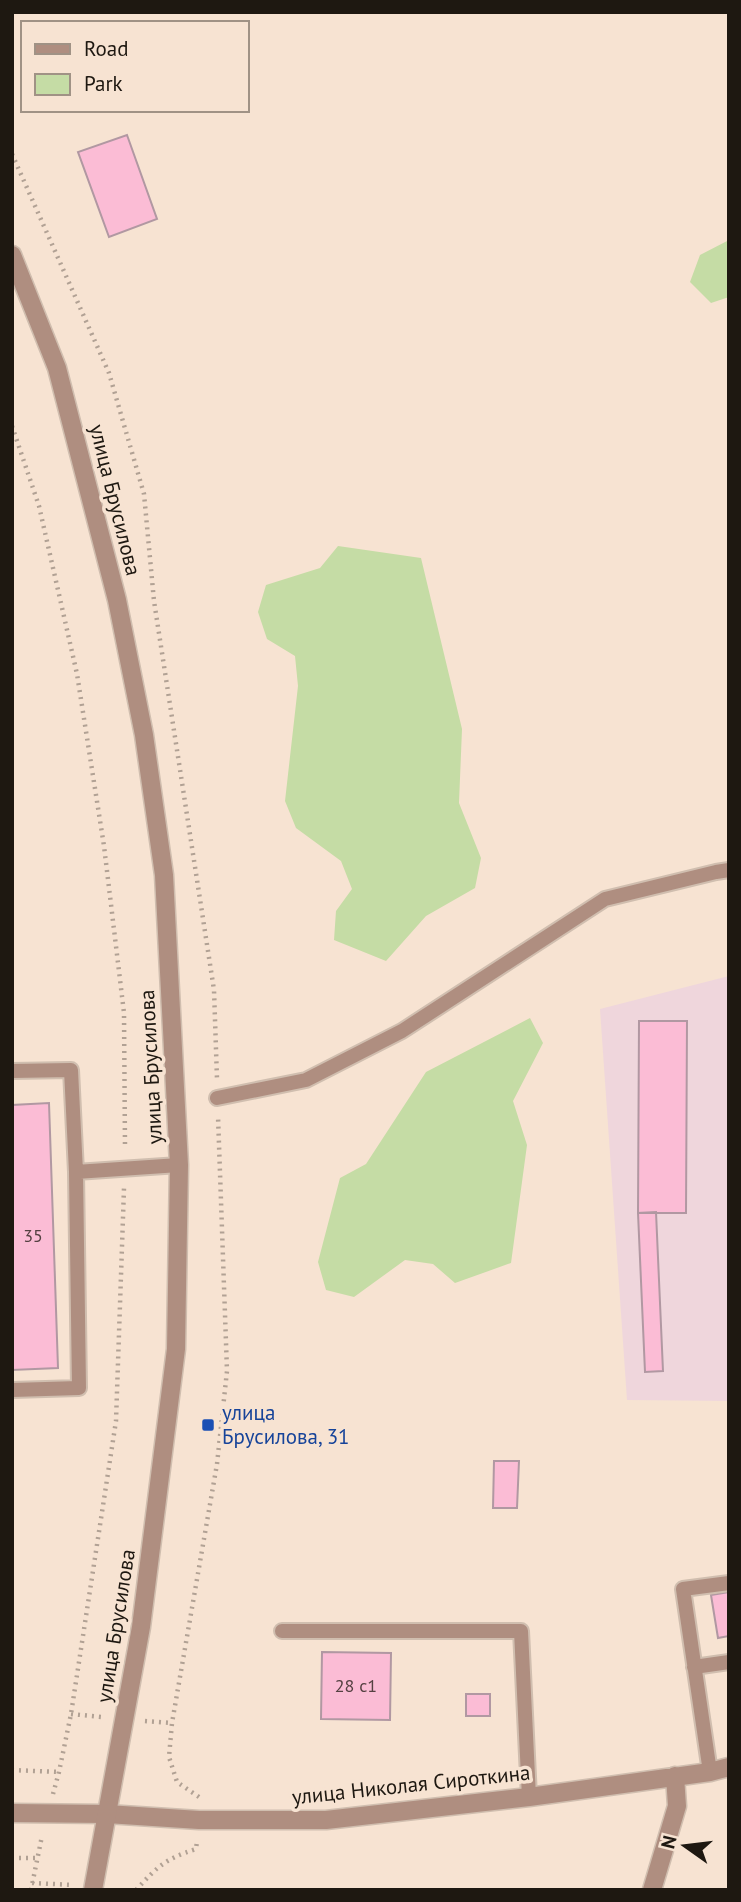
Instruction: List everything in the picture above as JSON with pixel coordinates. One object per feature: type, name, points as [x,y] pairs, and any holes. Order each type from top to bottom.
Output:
[{"type":"street","name":"улица Брусилова","points":[[12,256],[57,368],[117,600],[144,734],[164,874],[179,1165],[176,1349],[141,1627],[93,1890]]},
{"type":"street","name":"улица Николая Сироткина","points":[[12,1813],[107,1814],[199,1820],[327,1820],[529,1797],[710,1772],[729,1767]]},
{"type":"street","points":[[652,1890],[677,1806],[675,1776]]},
{"type":"lane","points":[[217,1098],[306,1080],[390,1037],[606,899],[729,870]]},
{"type":"lane","points":[[12,1071],[71,1070],[76,1172],[79,1388],[12,1390]]},
{"type":"lane","points":[[76,1172],[179,1165]]},
{"type":"lane","points":[[710,1772],[683,1589],[729,1583]]},
{"type":"lane","points":[[282,1631],[521,1631],[529,1797]]},
{"type":"lane","points":[[694,1667],[729,1662]]},
{"type":"path","points":[[12,1770],[59,1772]]},
{"type":"path","points":[[12,1858],[37,1858]]},
{"type":"shaded area","points":[[729,976],[729,1401],[627,1400],[600,1009]]},
{"type":"green space","points":[[729,240],[729,297],[711,303],[690,282],[700,255]]},
{"type":"green space","points":[[338,546],[421,558],[462,729],[459,803],[481,858],[475,888],[426,916],[386,961],[334,940],[336,911],[352,889],[341,861],[296,828],[285,801],[298,686],[295,656],[267,639],[258,612],[266,585],[320,568]]},
{"type":"green space","points":[[530,1018],[543,1043],[513,1101],[527,1145],[511,1263],[455,1283],[433,1264],[405,1260],[354,1297],[326,1290],[318,1262],[340,1178],[366,1164],[426,1072]]},
{"type":"building","points":[[127,135],[157,219],[109,237],[78,152]]},
{"type":"building","points":[[639,1021],[687,1021],[686,1213],[638,1213]]},
{"type":"building","points":[[49,1103],[58,1368],[12,1370],[12,1105]]},
{"type":"building","points":[[656,1212],[663,1371],[645,1372],[638,1213]]},
{"type":"building","points":[[494,1461],[519,1461],[517,1508],[493,1508]]},
{"type":"building","points":[[729,1592],[729,1636],[718,1638],[711,1595]]},
{"type":"building","points":[[322,1652],[391,1653],[390,1720],[321,1719]]},
{"type":"building","points":[[466,1694],[490,1694],[490,1716],[466,1716]]},
{"type":"place","name":"улица Брусилова, 31","points":[[208,1425]]}]
